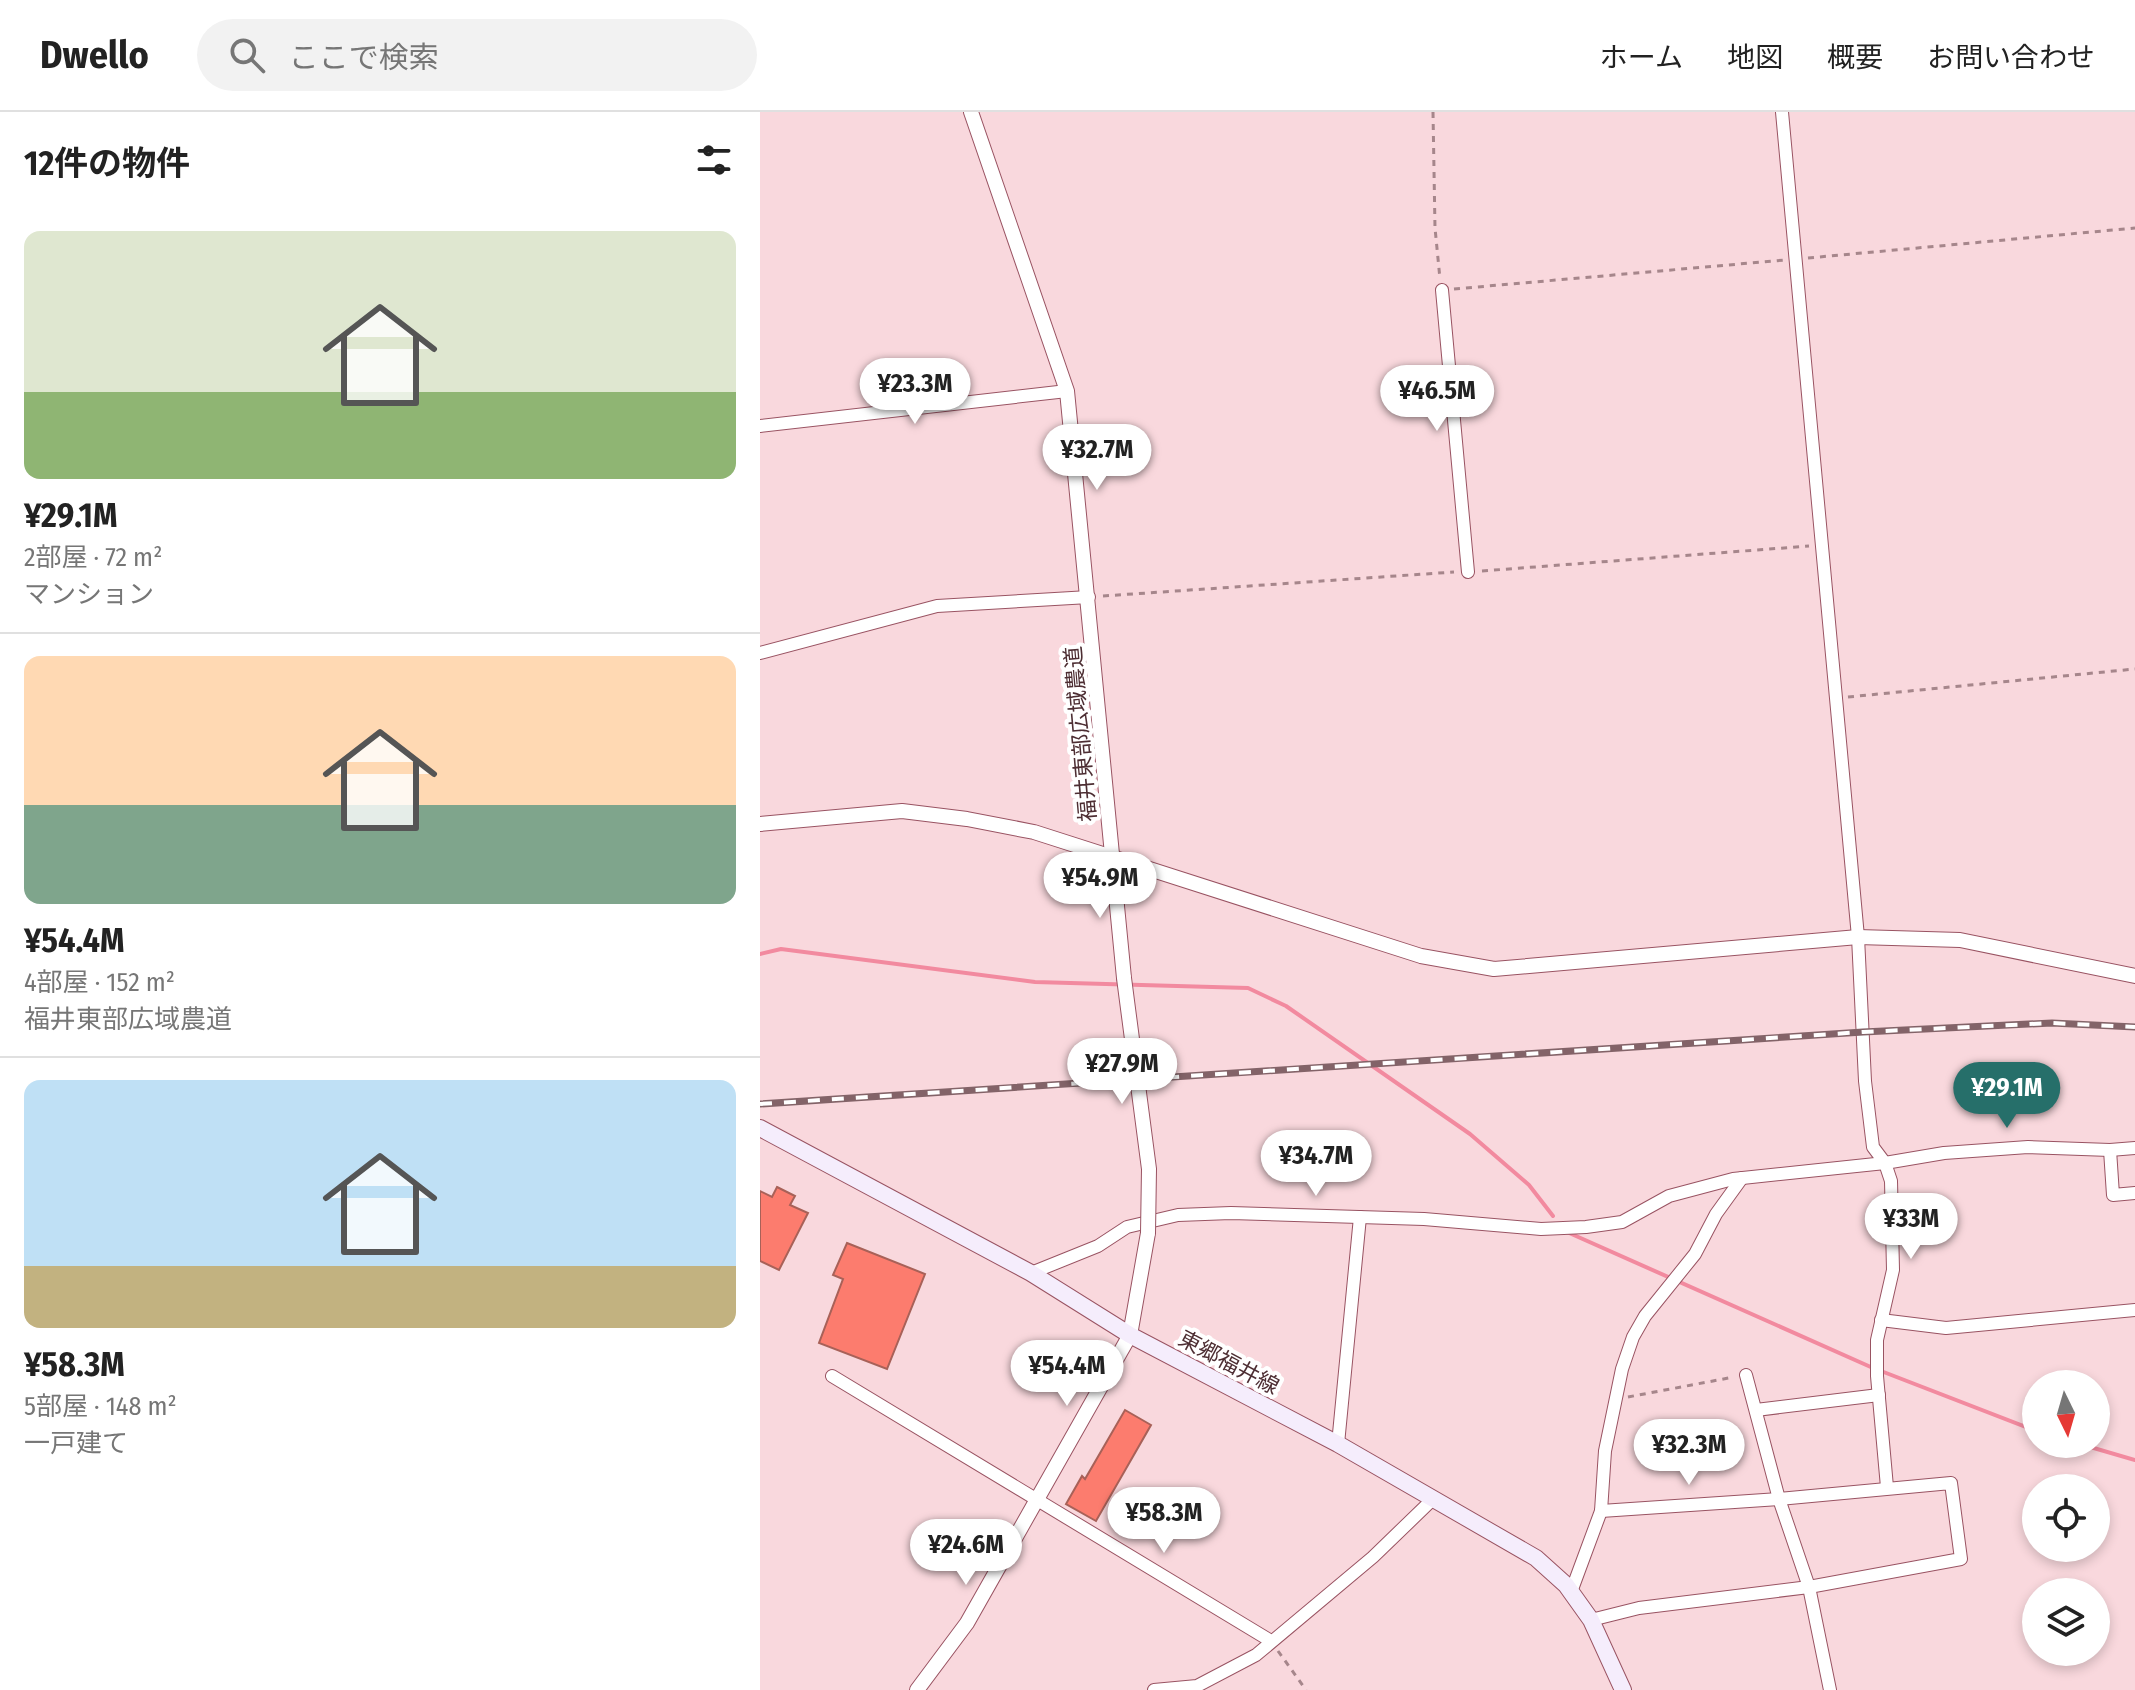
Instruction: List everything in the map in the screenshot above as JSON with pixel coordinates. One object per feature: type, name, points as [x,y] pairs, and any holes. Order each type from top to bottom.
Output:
[{"type":"main road","name":"東郷福井線","points":[[760,1128],[1031,1273],[1130,1335],[1338,1444],[1536,1558],[1571,1592],[1591,1620],[1623,1690]]},
{"type":"street","name":"福井東部広域農道","points":[[917,1690],[967,1623],[1130,1335],[1148,1233],[1149,1169],[1124,978],[1067,391],[971,112]]},
{"type":"street","points":[[1782,112],[1858,937],[1867,1094],[1873,1147],[1885,1163],[1891,1181],[1893,1270],[1877,1340],[1887,1487]]},
{"type":"street","points":[[1442,290],[1468,572]]},
{"type":"street","points":[[760,426],[1067,391]]},
{"type":"street","points":[[760,653],[937,606],[1089,597]]},
{"type":"street","points":[[760,824],[902,811],[1034,832],[1421,956],[1494,969],[1858,937],[1960,940],[2135,976]]},
{"type":"street","points":[[1031,1273],[1098,1246],[1127,1227],[1178,1215],[1231,1213],[1424,1219],[1541,1229],[1586,1227],[1622,1222],[1669,1196],[1742,1178],[1885,1163],[1944,1153],[2028,1147],[2135,1148]]},
{"type":"street","points":[[2110,1150],[2113,1195],[2135,1193]]},
{"type":"street","points":[[1571,1592],[1601,1511],[1605,1451],[1622,1369],[1633,1337],[1645,1316],[1695,1254],[1716,1214],[1742,1178]]},
{"type":"street","points":[[1338,1444],[1360,1217]]},
{"type":"street","points":[[1881,1320],[1946,1328],[2135,1310]]},
{"type":"street","points":[[1746,1375],[1779,1499],[1809,1587],[1830,1690]]},
{"type":"street","points":[[832,1376],[1271,1641]]},
{"type":"street","points":[[1756,1410],[1879,1395]]},
{"type":"street","points":[[1591,1620],[1639,1608],[1809,1587],[1961,1559],[1951,1483],[1601,1511]]},
{"type":"street","points":[[1154,1690],[1197,1686],[1256,1655],[1373,1557],[1434,1498]]},
{"type":"path","points":[[1433,112],[1435,228],[1442,290]]},
{"type":"path","points":[[1836,699],[2135,669]]},
{"type":"path","points":[[1616,1399],[1746,1375]]},
{"type":"path","points":[[1271,1641],[1306,1690]]},
{"type":"building","points":[[777,1187],[795,1196],[790,1205],[808,1213],[779,1270],[760,1261],[760,1191],[772,1197]]},
{"type":"building","points":[[847,1243],[925,1274],[887,1369],[819,1343],[843,1279],[833,1275]]},
{"type":"building","points":[[1125,1410],[1151,1425],[1096,1521],[1066,1504],[1082,1476],[1085,1479]]},
{"type":"waterway","points":[[760,954],[781,949],[1035,982],[1248,988],[1286,1006],[1470,1134],[1529,1185],[1553,1216]]},
{"type":"waterway","points":[[1567,1232],[1873,1368]]},
{"type":"waterway","points":[[1881,1371],[2022,1426]]},
{"type":"waterway","points":[[2110,1453],[2135,1460]]},
{"type":"railway","points":[[760,1104],[1863,1032],[2052,1023],[2135,1027]]}]
